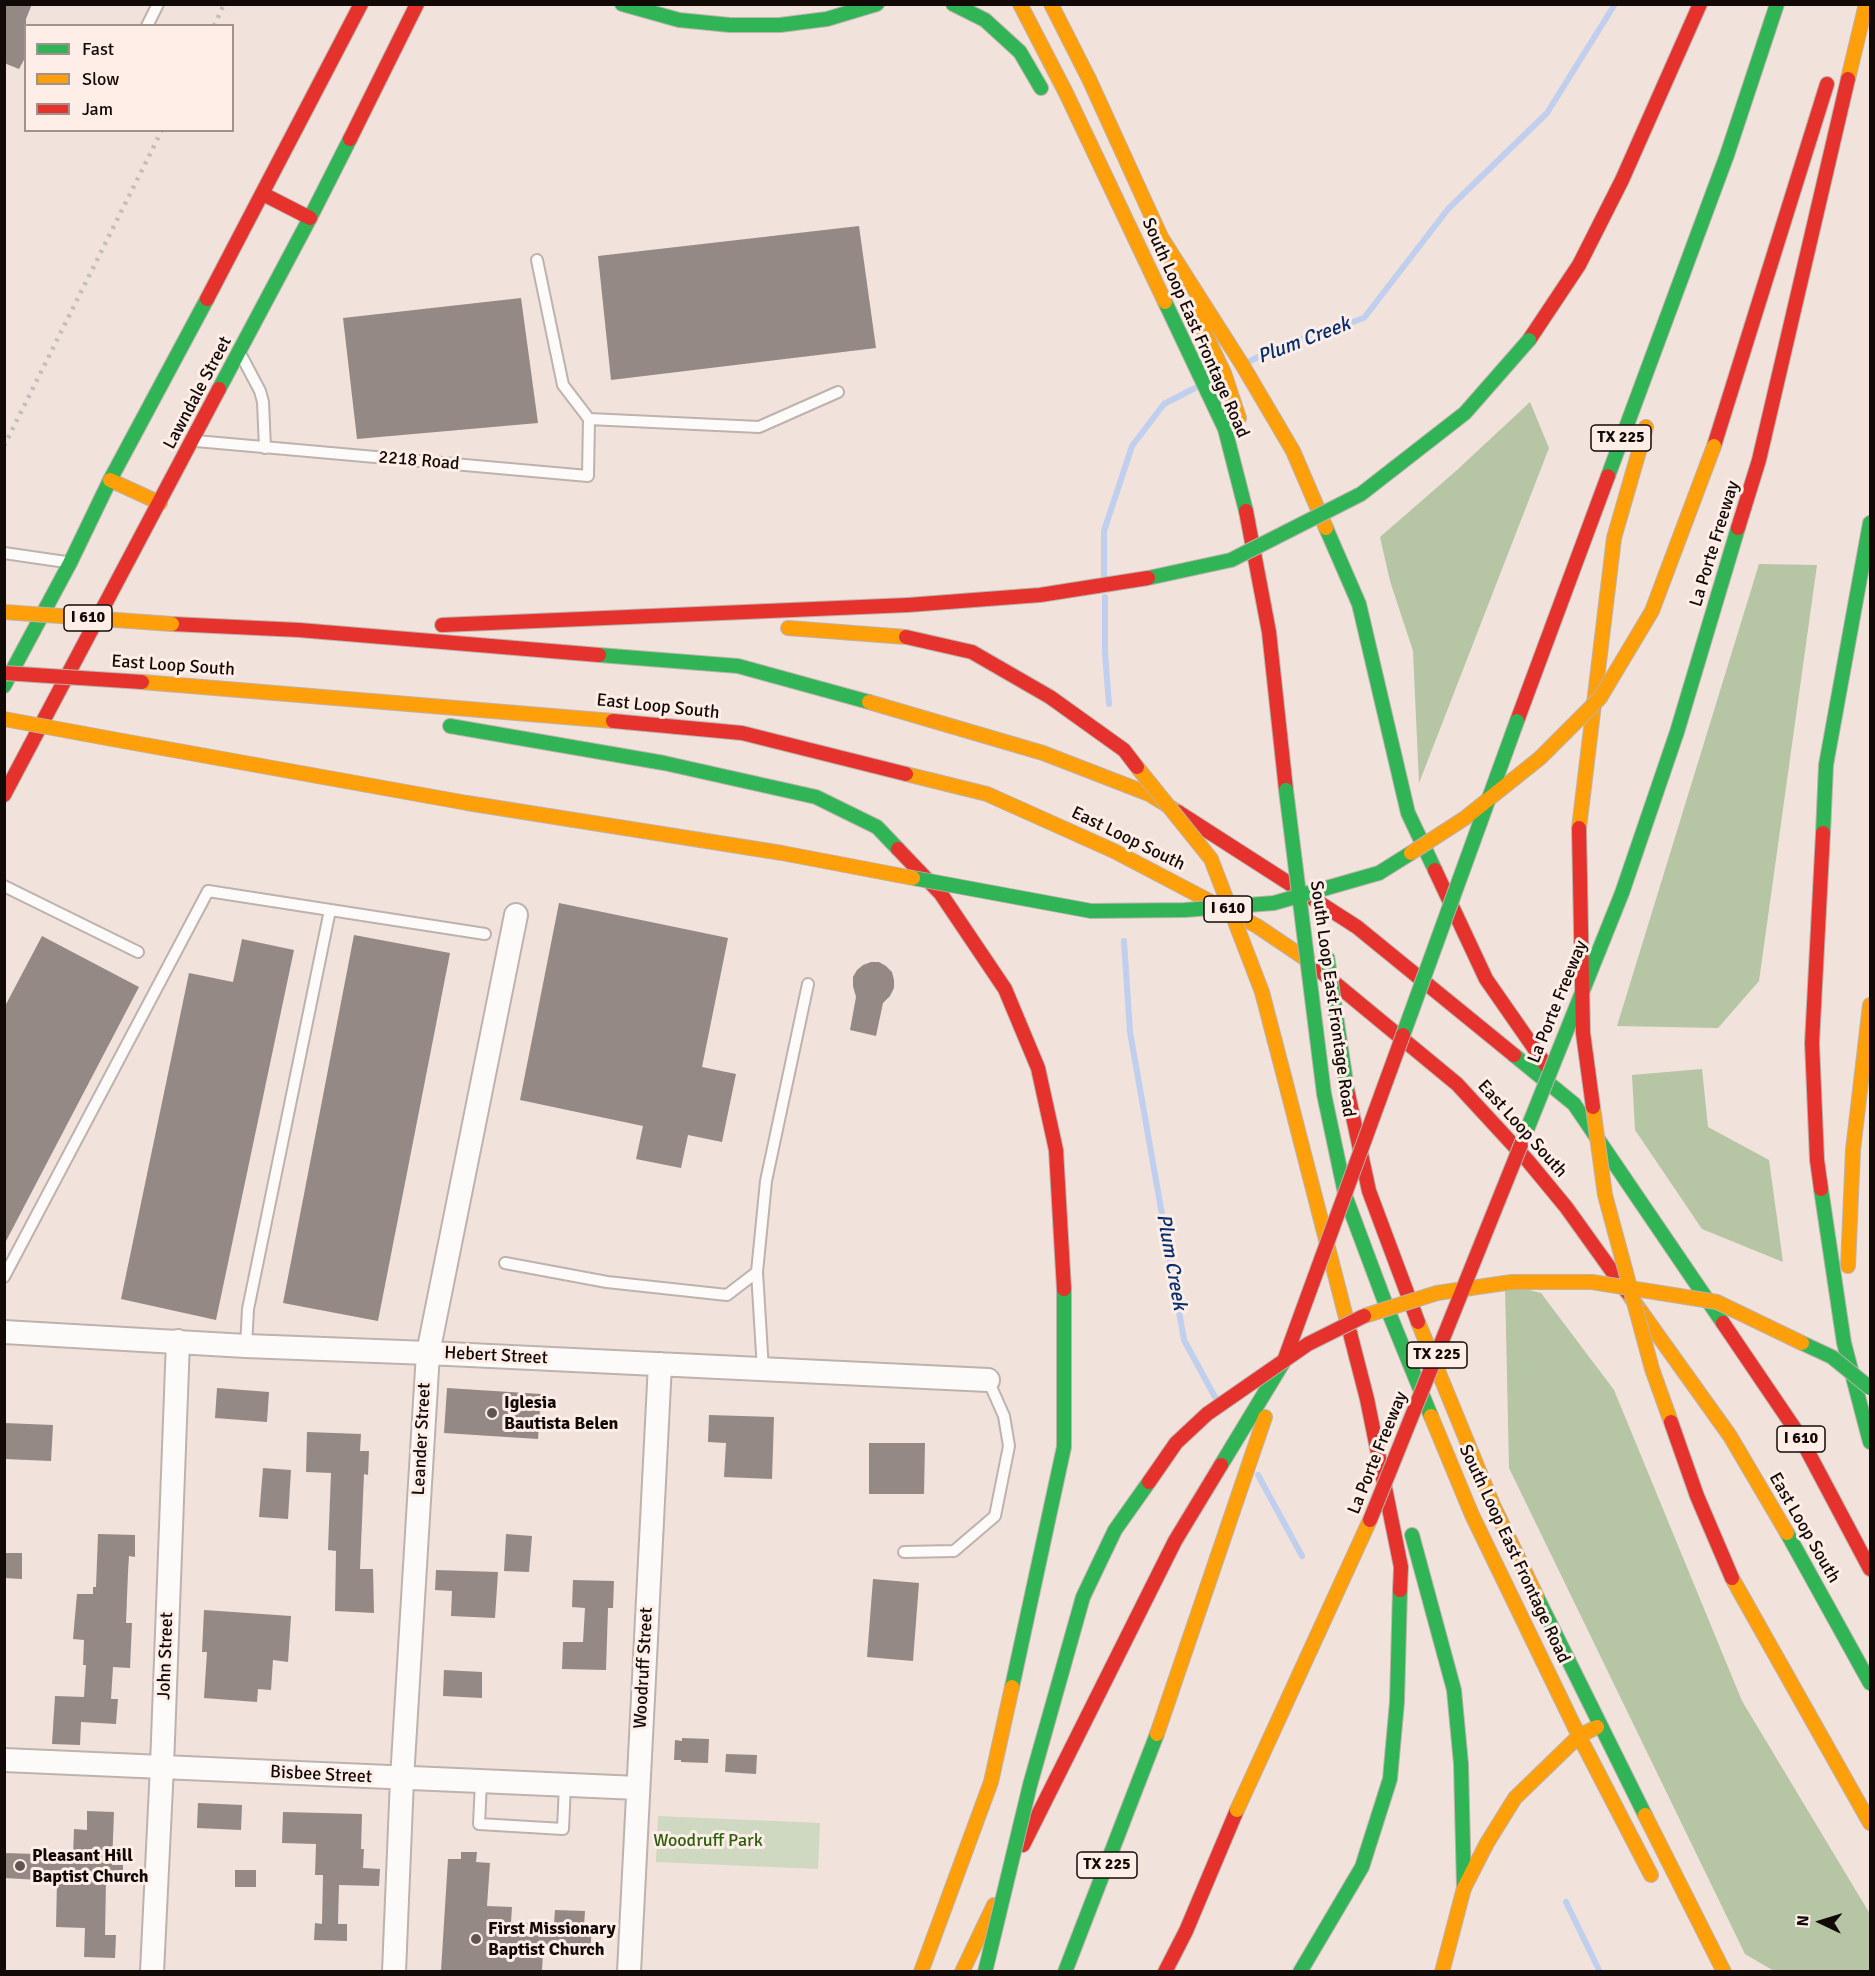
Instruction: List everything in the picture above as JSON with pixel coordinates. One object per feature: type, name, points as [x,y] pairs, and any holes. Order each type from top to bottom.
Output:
[{"type":"main road","name":"Lawndale Street","points":[[4,686],[361,4]]},
{"type":"main road","name":"Lawndale Street","points":[[4,795],[310,218],[417,4]]},
{"type":"main road","points":[[622,4],[679,20],[730,25],[780,25],[827,19],[877,4]]},
{"type":"main road","points":[[953,4],[985,20],[1020,52],[1049,103]]},
{"type":"main road","name":"South Loop East Frontage Road","points":[[1020,4],[1129,222],[1225,429],[1236,468],[1269,632],[1324,1094],[1346,1198],[1394,1324],[1472,1515],[1579,1736],[1656,1885]]},
{"type":"main road","name":"South Loop East Frontage Road","points":[[1051,4],[1089,79],[1224,373],[1242,428]]},
{"type":"main road","points":[[299,630],[908,605],[1097,587],[1231,560],[1360,494],[1465,413],[1529,339],[1579,264],[1590,243],[1622,180],[1700,4]]},
{"type":"main road","name":"TX 225","points":[[1065,1971],[1149,1758],[1284,1361],[1726,154],[1777,4]]},
{"type":"main road","name":"La Porte Freeway","points":[[1164,1971],[1186,1931],[1237,1810],[1364,1536],[1622,892],[1677,732],[1759,460],[1866,4]]},
{"type":"main road","points":[[1071,15],[1089,79]]},
{"type":"main road","points":[[4,719],[467,803],[782,853],[1091,911],[1185,910],[1274,903],[1380,873],[1473,811],[1540,758],[1600,698],[1652,611],[1714,446],[1831,72]]},
{"type":"main road","points":[[1667,357],[1726,154]]},
{"type":"main road","points":[[1085,165],[1090,175],[1129,222]]},
{"type":"main road","points":[[263,194],[310,218]]},
{"type":"main road","points":[[1161,237],[1293,451],[1359,604],[1408,813],[1486,980],[1574,1104]]},
{"type":"main road","points":[[1650,414],[1614,538],[1578,828],[1583,1033],[1605,1195],[1652,1369],[1697,1496],[1732,1578],[1870,1823]]},
{"type":"main road","points":[[110,480],[160,503]]},
{"type":"main road","points":[[1870,523],[1826,765],[1812,1043],[1817,1160],[1844,1343],[1870,1442]]},
{"type":"main road","points":[[1269,526],[1274,549]]},
{"type":"main road","name":"East Loop South","points":[[4,612],[299,630],[738,666],[1042,753],[1149,794],[1357,927],[1574,1104],[1799,1435],[1870,1569]]},
{"type":"main road","points":[[633,616],[749,625]]},
{"type":"main road","points":[[772,627],[906,637],[972,652],[1050,697],[1124,750],[1210,859],[1262,992],[1367,1399],[1401,1567],[1397,1702],[1390,1779],[1362,1867],[1300,1971]]},
{"type":"main road","name":"East Loop South","points":[[4,674],[245,690],[742,733],[987,794],[1114,851],[1257,926],[1303,957],[1457,1084],[1520,1152],[1566,1207],[1730,1436],[1798,1552],[1870,1683]]},
{"type":"main road","points":[[245,690],[408,718]]},
{"type":"main road","points":[[431,722],[664,763],[816,797],[877,827],[941,894],[999,979],[1005,988],[1038,1068],[1056,1161],[1064,1294],[1064,1447],[991,1782],[921,1971]]},
{"type":"main road","name":"South Loop East Frontage Road","points":[[1318,880],[1347,1089],[1368,1191],[1411,1305],[1493,1505],[1600,1726],[1724,1971]]},
{"type":"main road","points":[[1844,1343],[1853,1150],[1870,1005]]},
{"type":"main road","points":[[1853,1150],[1870,1131]]},
{"type":"main road","points":[[985,1971],[1030,1785],[1083,1597],[1115,1530],[1176,1443],[1207,1414],[1308,1344],[1371,1312],[1437,1293],[1512,1282],[1592,1282],[1717,1302],[1832,1357],[1870,1388]]},
{"type":"main road","points":[[962,1971],[1175,1541],[1284,1361]]},
{"type":"main road","points":[[1367,1399],[1401,1501]]},
{"type":"main road","points":[[1408,1524],[1416,1546],[1454,1690],[1461,1764],[1464,1888]]},
{"type":"main road","points":[[1442,1971],[1464,1888],[1487,1843],[1515,1798],[1579,1736],[1600,1726]]},
{"type":"main road","points":[[1515,1798],[1550,1775],[1561,1775]]},
{"type":"main road","points":[[1591,1787],[1635,1844]]},
{"type":"main road","points":[[1175,1971],[1186,1931]]},
{"type":"street","name":"Leander Street","points":[[394,1971],[402,1779],[428,1353],[516,915]]},
{"type":"street","name":"Hebert Street","points":[[4,1332],[246,1346],[988,1380]]},
{"type":"street","name":"John Street","points":[[152,1971],[178,1341]]},
{"type":"street","name":"Woodruff Street","points":[[629,1971],[660,1364]]},
{"type":"street","name":"Bisbee Street","points":[[4,1760],[638,1788]]},
{"type":"lane","points":[[148,24],[158,4]]},
{"type":"lane","points":[[537,260],[563,385],[589,419],[759,427],[838,392]]},
{"type":"lane","points":[[239,353],[260,391],[263,402],[266,448]]},
{"type":"lane","name":"2218 Road","points":[[193,441],[588,476],[589,419]]},
{"type":"lane","points":[[4,553],[70,562]]},
{"type":"lane","points":[[4,886],[138,952]]},
{"type":"lane","points":[[4,1277],[208,891],[484,934]]},
{"type":"lane","points":[[246,1346],[248,1309],[330,910]]},
{"type":"lane","points":[[764,1370],[757,1272],[766,1181],[808,984]]},
{"type":"lane","points":[[505,1263],[607,1281],[727,1295],[757,1272]]},
{"type":"lane","points":[[904,1552],[954,1551],[995,1516],[1009,1446],[1004,1416],[988,1380]]},
{"type":"lane","points":[[481,1782],[479,1824],[563,1829],[565,1785]]},
{"type":"green space","points":[[1530,402],[1549,448],[1419,783],[1413,651],[1390,581],[1380,537]]},
{"type":"green space","points":[[1759,564],[1817,565],[1759,981],[1718,1028],[1617,1026]]},
{"type":"green space","points":[[1702,1069],[1708,1127],[1769,1160],[1783,1262],[1702,1229],[1635,1130],[1632,1075]]},
{"type":"green space","points":[[1505,1284],[1541,1293],[1614,1390],[1742,1701],[1870,1914],[1870,1971],[1774,1971],[1745,1954],[1509,1468]]},
{"type":"green space","name":"Woodruff Park","points":[[658,1816],[820,1823],[818,1869],[656,1862]]},
{"type":"building","points":[[4,4],[32,4],[26,24],[24,24],[24,60],[19,69],[4,63]]},
{"type":"building","points":[[859,226],[876,348],[611,380],[598,256]]},
{"type":"building","points":[[521,298],[538,423],[357,439],[343,318]]},
{"type":"building","points":[[559,903],[728,938],[702,1067],[736,1074],[722,1142],[688,1135],[681,1168],[636,1159],[643,1126],[520,1100]]},
{"type":"building","points":[[354,935],[450,953],[378,1321],[283,1303]]},
{"type":"building","points":[[42,936],[139,987],[4,1245],[4,1008]]},
{"type":"building","points":[[242,939],[294,950],[216,1320],[121,1299],[189,973],[233,982]]},
{"type":"building","points":[[879,962],[886,966],[892,972],[894,980],[894,988],[883,1003],[876,1036],[850,1030],[856,997],[853,977],[863,965]]},
{"type":"building","points":[[217,1388],[269,1392],[267,1422],[215,1418]]},
{"type":"building","name":"Iglesia Bautista Belen","points":[[447,1388],[541,1394],[538,1439],[444,1433]]},
{"type":"building","points":[[709,1415],[774,1417],[772,1479],[724,1477],[726,1443],[708,1442]]},
{"type":"building","points":[[4,1423],[53,1425],[51,1461],[4,1459]]},
{"type":"building","points":[[307,1432],[361,1434],[360,1451],[369,1451],[368,1475],[364,1474],[360,1569],[373,1569],[374,1613],[335,1611],[336,1551],[328,1550],[331,1473],[306,1472]]},
{"type":"building","points":[[869,1443],[925,1443],[924,1494],[869,1494]]},
{"type":"building","points":[[263,1468],[291,1470],[288,1519],[259,1517]]},
{"type":"building","points":[[98,1534],[135,1535],[135,1557],[129,1556],[126,1623],[132,1623],[130,1668],[113,1667],[111,1699],[118,1699],[116,1724],[81,1722],[80,1745],[52,1744],[55,1696],[84,1697],[86,1665],[83,1665],[84,1640],[73,1639],[77,1594],[93,1594],[93,1587],[96,1587]]},
{"type":"building","points":[[506,1534],[532,1536],[529,1572],[504,1571]]},
{"type":"building","points":[[4,1553],[22,1553],[22,1579],[4,1578]]},
{"type":"building","points":[[436,1570],[498,1572],[495,1618],[451,1616],[452,1591],[435,1590]]},
{"type":"building","points":[[873,1579],[919,1583],[913,1661],[867,1657]]},
{"type":"building","points":[[573,1580],[614,1581],[613,1608],[608,1608],[606,1670],[562,1669],[563,1642],[583,1642],[585,1608],[572,1607]]},
{"type":"building","points":[[204,1610],[291,1616],[288,1662],[273,1660],[271,1690],[258,1689],[257,1702],[204,1698],[207,1652],[202,1652]]},
{"type":"building","points":[[444,1670],[482,1672],[482,1698],[443,1696]]},
{"type":"building","points":[[682,1738],[709,1739],[708,1763],[674,1760],[675,1740],[682,1741]]},
{"type":"building","points":[[726,1754],[757,1755],[756,1774],[725,1772]]},
{"type":"building","points":[[198,1803],[242,1805],[241,1830],[197,1828]]},
{"type":"building","points":[[87,1811],[114,1812],[112,1865],[123,1865],[123,1883],[106,1882],[105,1935],[116,1935],[115,1958],[84,1957],[85,1928],[56,1927],[57,1881],[4,1878],[4,1853],[73,1859],[74,1829],[87,1830]]},
{"type":"building","points":[[283,1812],[362,1814],[363,1868],[380,1869],[379,1886],[339,1885],[338,1924],[347,1924],[347,1941],[314,1940],[315,1923],[322,1924],[323,1875],[315,1875],[316,1844],[282,1843]]},
{"type":"building","name":"First Missionary Baptist Church","points":[[461,1852],[477,1852],[476,1862],[490,1863],[487,1906],[512,1907],[511,1922],[554,1924],[555,1910],[585,1911],[584,1926],[592,1926],[590,1953],[543,1951],[542,1971],[441,1971],[448,1859],[461,1859]]},
{"type":"building","points":[[235,1870],[256,1870],[256,1887],[235,1887]]},
{"type":"waterway","name":"Plum Creek","points":[[1250,361],[1283,345],[1364,318],[1448,209],[1547,113],[1615,4]]},
{"type":"waterway","name":"Plum Creek","points":[[1104,577],[1104,531],[1132,446],[1164,404],[1195,388]]},
{"type":"waterway","name":"Plum Creek","points":[[1105,597],[1105,653],[1109,704]]},
{"type":"waterway","name":"Plum Creek","points":[[1124,941],[1130,1032],[1184,1340],[1215,1397]]},
{"type":"waterway","name":"Plum Creek","points":[[1258,1475],[1302,1556]]},
{"type":"waterway","name":"Plum Creek","points":[[1566,1902],[1600,1972]]},
{"type":"railway","points":[[215,24],[224,4]]},
{"type":"railway","points":[[4,446],[161,132]]},
{"type":"traffic: fast","points":[[622,4],[679,20],[730,25],[780,25],[827,19],[877,4]]},
{"type":"traffic: fast","points":[[953,4],[985,20],[1020,52],[1041,88]]},
{"type":"traffic: fast","points":[[1608,476],[1727,155],[1777,4]]},
{"type":"traffic: fast","points":[[219,389],[350,139]]},
{"type":"traffic: fast","points":[[4,686],[70,563],[110,480],[207,299]]},
{"type":"traffic: fast","points":[[1165,302],[1225,429],[1246,511]]},
{"type":"traffic: fast","points":[[1148,578],[1231,560],[1361,494],[1465,413],[1529,340]]},
{"type":"traffic: fast","points":[[1823,833],[1826,765],[1870,523]]},
{"type":"traffic: fast","points":[[1326,528],[1359,604],[1408,813],[1435,870]]},
{"type":"traffic: fast","points":[[1622,893],[1677,732],[1738,528]]},
{"type":"traffic: fast","points":[[599,655],[738,666],[869,702]]},
{"type":"traffic: fast","points":[[1403,1035],[1517,721]]},
{"type":"traffic: fast","points":[[450,726],[664,763],[816,797],[877,827],[898,849]]},
{"type":"traffic: fast","points":[[1286,790],[1324,1094]]},
{"type":"traffic: fast","points":[[913,878],[1091,911],[1185,910],[1274,903],[1379,873],[1411,853]]},
{"type":"traffic: fast","points":[[1522,1142],[1622,893]]},
{"type":"traffic: fast","points":[[1327,956],[1347,1089]]},
{"type":"traffic: fast","points":[[1514,1055],[1574,1104],[1723,1323]]},
{"type":"traffic: fast","points":[[1324,1094],[1346,1198],[1431,1416]]},
{"type":"traffic: fast","points":[[1821,1189],[1844,1343],[1870,1442]]},
{"type":"traffic: fast","points":[[1012,1687],[1064,1447],[1064,1289]]},
{"type":"traffic: fast","points":[[1802,1343],[1832,1357],[1870,1388]]},
{"type":"traffic: fast","points":[[1221,1465],[1284,1361]]},
{"type":"traffic: fast","points":[[985,1972],[1030,1785],[1083,1597],[1115,1530],[1149,1482]]},
{"type":"traffic: fast","points":[[1787,1533],[1870,1683]]},
{"type":"traffic: fast","points":[[1412,1535],[1454,1690],[1461,1764],[1464,1888]]},
{"type":"traffic: fast","points":[[1300,1972],[1362,1867],[1390,1779],[1397,1702],[1400,1590]]},
{"type":"traffic: fast","points":[[1537,1597],[1645,1815]]},
{"type":"traffic: fast","points":[[1065,1972],[1157,1734]]},
{"type":"traffic: slow","points":[[1020,4],[1066,93],[1165,302]]},
{"type":"traffic: slow","points":[[1051,4],[1089,79],[1172,261]]},
{"type":"traffic: slow","points":[[1848,79],[1866,4]]},
{"type":"traffic: slow","points":[[1161,237],[1243,366],[1293,451],[1326,528]]},
{"type":"traffic: slow","points":[[1195,312],[1224,373],[1239,418]]},
{"type":"traffic: slow","points":[[1579,828],[1614,538],[1646,427]]},
{"type":"traffic: slow","points":[[1411,853],[1465,818],[1540,758],[1600,698],[1652,611],[1714,446]]},
{"type":"traffic: slow","points":[[110,480],[160,503]]},
{"type":"traffic: slow","points":[[4,612],[172,624]]},
{"type":"traffic: slow","points":[[788,628],[906,637]]},
{"type":"traffic: slow","points":[[142,682],[613,721]]},
{"type":"traffic: slow","points":[[869,702],[1043,753],[1149,794],[1178,812]]},
{"type":"traffic: slow","points":[[4,719],[112,739]]},
{"type":"traffic: slow","points":[[112,739],[467,803]]},
{"type":"traffic: slow","points":[[1137,767],[1211,859],[1262,992],[1285,1080]]},
{"type":"traffic: slow","points":[[906,774],[987,794],[1114,851],[1257,926],[1319,970]]},
{"type":"traffic: slow","points":[[467,803],[782,853],[913,878]]},
{"type":"traffic: slow","points":[[1848,1266],[1853,1150],[1870,1005]]},
{"type":"traffic: slow","points":[[1285,1080],[1350,1333]]},
{"type":"traffic: slow","points":[[1593,1107],[1605,1195],[1652,1369],[1671,1422]]},
{"type":"traffic: slow","points":[[1364,1316],[1437,1293],[1512,1282],[1592,1282],[1717,1302],[1802,1343]]},
{"type":"traffic: slow","points":[[1627,1292],[1730,1436],[1787,1533]]},
{"type":"traffic: slow","points":[[1418,1322],[1493,1505],[1537,1597]]},
{"type":"traffic: slow","points":[[1431,1416],[1472,1515],[1579,1736],[1651,1875]]},
{"type":"traffic: slow","points":[[1157,1734],[1265,1417]]},
{"type":"traffic: slow","points":[[1237,1810],[1370,1520]]},
{"type":"traffic: slow","points":[[1732,1578],[1870,1823]]},
{"type":"traffic: slow","points":[[921,1972],[991,1782],[1012,1687]]},
{"type":"traffic: slow","points":[[1442,1972],[1464,1888],[1487,1843],[1515,1798],[1579,1736],[1597,1727]]},
{"type":"traffic: slow","points":[[1645,1815],[1724,1972]]},
{"type":"traffic: slow","points":[[962,1972],[994,1905]]},
{"type":"traffic: jam","points":[[207,299],[361,4]]},
{"type":"traffic: jam","points":[[350,139],[417,4]]},
{"type":"traffic: jam","points":[[1529,340],[1579,265],[1622,180],[1700,4]]},
{"type":"traffic: jam","points":[[1738,528],[1759,460],[1848,79]]},
{"type":"traffic: jam","points":[[1714,446],[1827,84]]},
{"type":"traffic: jam","points":[[263,194],[310,218]]},
{"type":"traffic: jam","points":[[4,795],[219,389]]},
{"type":"traffic: jam","points":[[1517,721],[1608,476]]},
{"type":"traffic: jam","points":[[1246,511],[1269,632],[1286,790]]},
{"type":"traffic: jam","points":[[908,605],[1040,595],[1148,578]]},
{"type":"traffic: jam","points":[[442,625],[908,605]]},
{"type":"traffic: jam","points":[[172,624],[299,630],[599,655]]},
{"type":"traffic: jam","points":[[906,637],[972,652],[1050,697],[1124,750],[1137,767]]},
{"type":"traffic: jam","points":[[4,673],[142,682]]},
{"type":"traffic: jam","points":[[613,721],[742,733],[906,774]]},
{"type":"traffic: jam","points":[[1178,812],[1357,927],[1514,1055]]},
{"type":"traffic: jam","points":[[1579,828],[1583,1033],[1593,1107]]},
{"type":"traffic: jam","points":[[1821,1189],[1817,1160],[1812,1043],[1823,833]]},
{"type":"traffic: jam","points":[[898,849],[941,894],[1005,989],[1038,1068],[1056,1150],[1064,1289]]},
{"type":"traffic: jam","points":[[1435,870],[1486,979],[1550,1071]]},
{"type":"traffic: jam","points":[[1319,970],[1457,1084],[1528,1161],[1566,1207],[1627,1292]]},
{"type":"traffic: jam","points":[[1284,1361],[1403,1035]]},
{"type":"traffic: jam","points":[[1347,1089],[1369,1191],[1418,1322]]},
{"type":"traffic: jam","points":[[1370,1520],[1522,1142]]},
{"type":"traffic: jam","points":[[1149,1482],[1176,1443],[1207,1414],[1308,1344],[1364,1316]]},
{"type":"traffic: jam","points":[[1723,1323],[1799,1435],[1870,1569]]},
{"type":"traffic: jam","points":[[1350,1333],[1367,1399],[1401,1567],[1400,1590]]},
{"type":"traffic: jam","points":[[1671,1422],[1697,1496],[1732,1578]]},
{"type":"traffic: jam","points":[[1023,1845],[1175,1541],[1221,1465]]},
{"type":"traffic: jam","points":[[1165,1972],[1186,1931],[1237,1810]]},
{"type":"place","name":"Iglesia Bautista Belen","points":[[492,1413]]},
{"type":"place","name":"Pleasant Hill Baptist Church","points":[[20,1866]]},
{"type":"place","name":"First Missionary Baptist Church","points":[[476,1939]]}]
